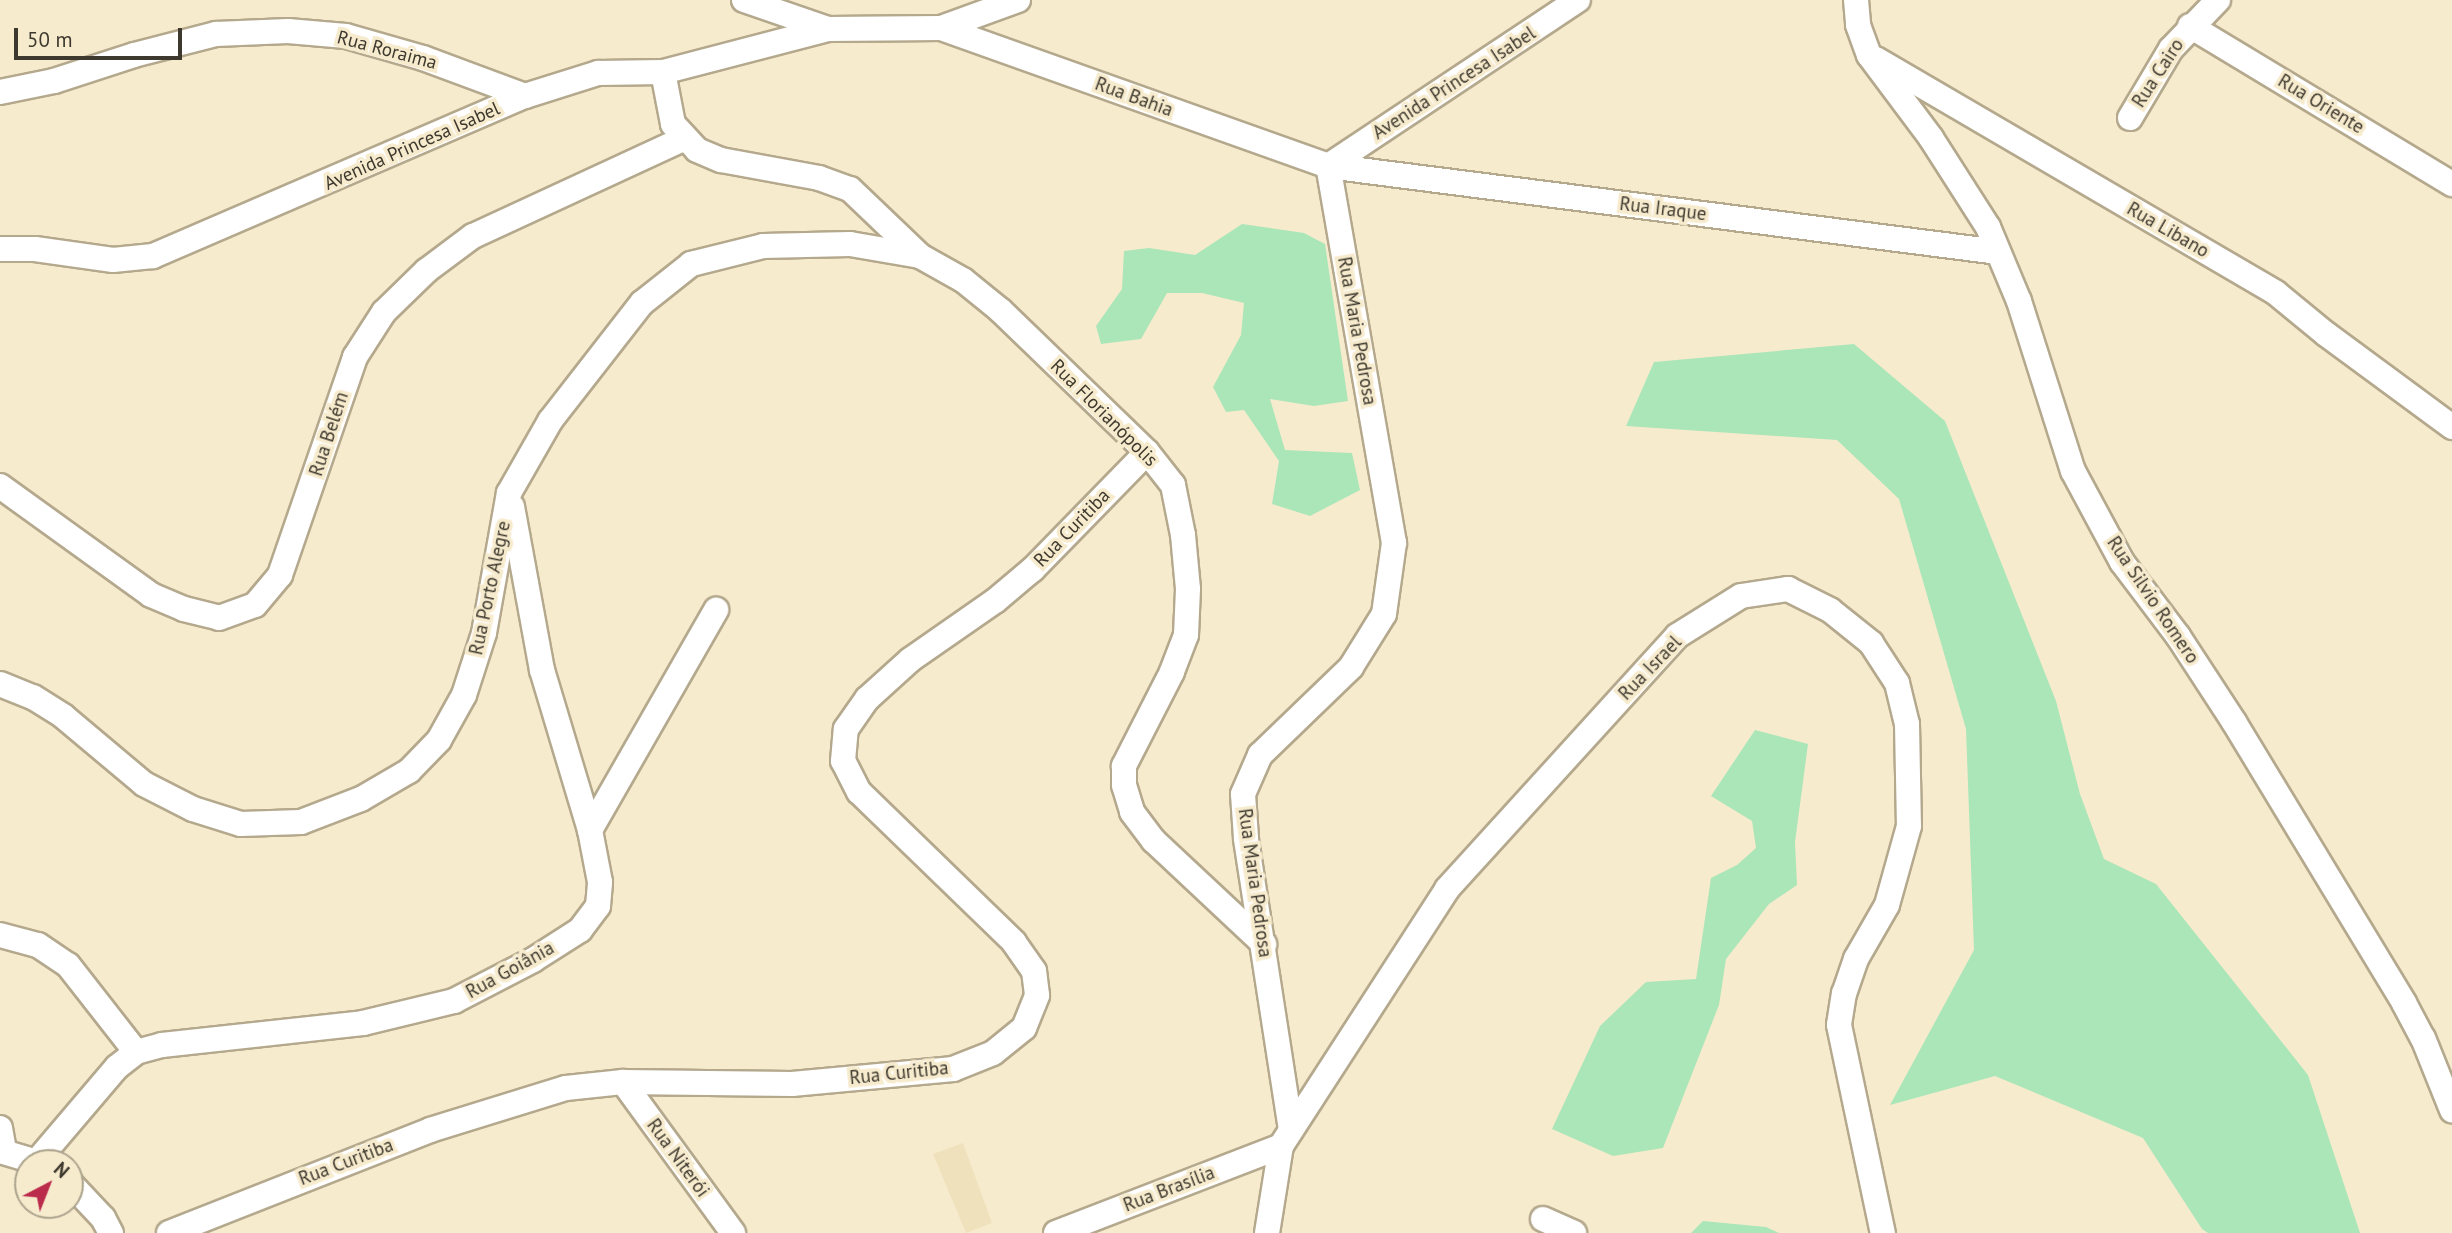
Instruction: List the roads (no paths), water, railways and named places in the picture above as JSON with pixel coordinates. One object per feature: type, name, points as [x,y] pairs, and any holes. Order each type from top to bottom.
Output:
[{"type":"street","name":"Rua Bahia","points":[[744,0],[828,29],[941,28],[1018,0]]},
{"type":"street","name":"Avenida Princesa Isabel","points":[[1328,166],[1578,0]]},
{"type":"street","name":"Rua Silvio Romero","points":[[1856,0],[1858,25],[1869,55],[1938,149],[1988,227],[2019,301],[2073,471],[2122,562],[2178,636],[2248,744],[2404,1003],[2423,1038],[2452,1110]]},
{"type":"street","name":"Rua Cairo","points":[[2130,118],[2151,79],[2190,26],[2218,0]]},
{"type":"street","name":"Rua Oriente","points":[[2190,26],[2452,184]]},
{"type":"street","name":"Rua Bahia","points":[[941,28],[1328,166]]},
{"type":"street","name":"Avenida Princesa Isabel","points":[[0,249],[35,249],[113,260],[153,256],[525,96],[598,73],[663,72],[828,29]]},
{"type":"street","name":"Rua Roraima","points":[[0,92],[54,81],[134,55],[216,34],[288,31],[346,36],[423,58],[525,96]]},
{"type":"street","name":"Rua Libano","points":[[1869,55],[2276,293],[2452,427]]},
{"type":"street","points":[[663,72],[673,124],[683,139]]},
{"type":"street","name":"Rua Florianópolis","points":[[683,139],[697,150],[721,160],[819,178],[850,189],[920,256],[963,280],[1000,310],[1147,452],[1173,485],[1183,535],[1188,589],[1186,635],[1171,672],[1124,766],[1124,785],[1132,811],[1154,841],[1264,944]]},
{"type":"street","name":"Rua Belém","points":[[0,486],[151,595],[184,609],[219,618],[254,605],[280,575],[355,357],[384,312],[426,271],[473,236],[683,139]]},
{"type":"street","name":"Rua Iraque","points":[[1328,166],[1998,253]]},
{"type":"street","name":"Rua Maria Pedrosa","points":[[1267,1233],[1286,1138],[1264,944],[1247,838],[1243,794],[1260,755],[1351,667],[1384,614],[1394,542],[1328,166]]},
{"type":"street","name":"Rua Porto Alegre","points":[[0,684],[33,697],[63,716],[144,784],[193,809],[241,824],[301,822],[360,799],[409,771],[439,740],[464,695],[484,633],[509,493],[550,421],[642,303],[691,264],[763,246],[850,244],[920,256]]},
{"type":"street","name":"Rua Curitiba","points":[[169,1233],[430,1130],[566,1088],[623,1082],[792,1084],[953,1069],[993,1053],[1024,1028],[1037,995],[1034,971],[1014,942],[859,792],[843,761],[846,729],[867,699],[910,660],[995,601],[1033,569],[1147,452]]},
{"type":"street","name":"Rua Goiânia","points":[[50,1149],[117,1067],[136,1052],[162,1045],[363,1023],[454,1001],[533,960],[580,930],[598,906],[600,882],[590,830],[542,670],[509,493]]},
{"type":"street","name":"Rua Israel","points":[[1286,1138],[1447,889],[1677,636],[1741,596],[1788,589],[1830,610],[1871,643],[1897,684],[1907,724],[1909,826],[1887,905],[1868,935],[1848,981],[1839,1025],[1883,1233]]},
{"type":"street","points":[[590,830],[716,610]]},
{"type":"street","points":[[0,935],[38,945],[68,965],[136,1052]]},
{"type":"street","name":"Rua Niterói","points":[[623,1082],[733,1233]]},
{"type":"street","name":"Rua Brasília","points":[[1056,1233],[1286,1138]]},
{"type":"street","points":[[84,1198],[103,1218],[111,1233]]},
{"type":"street","points":[[1543,1219],[1574,1233]]}]
